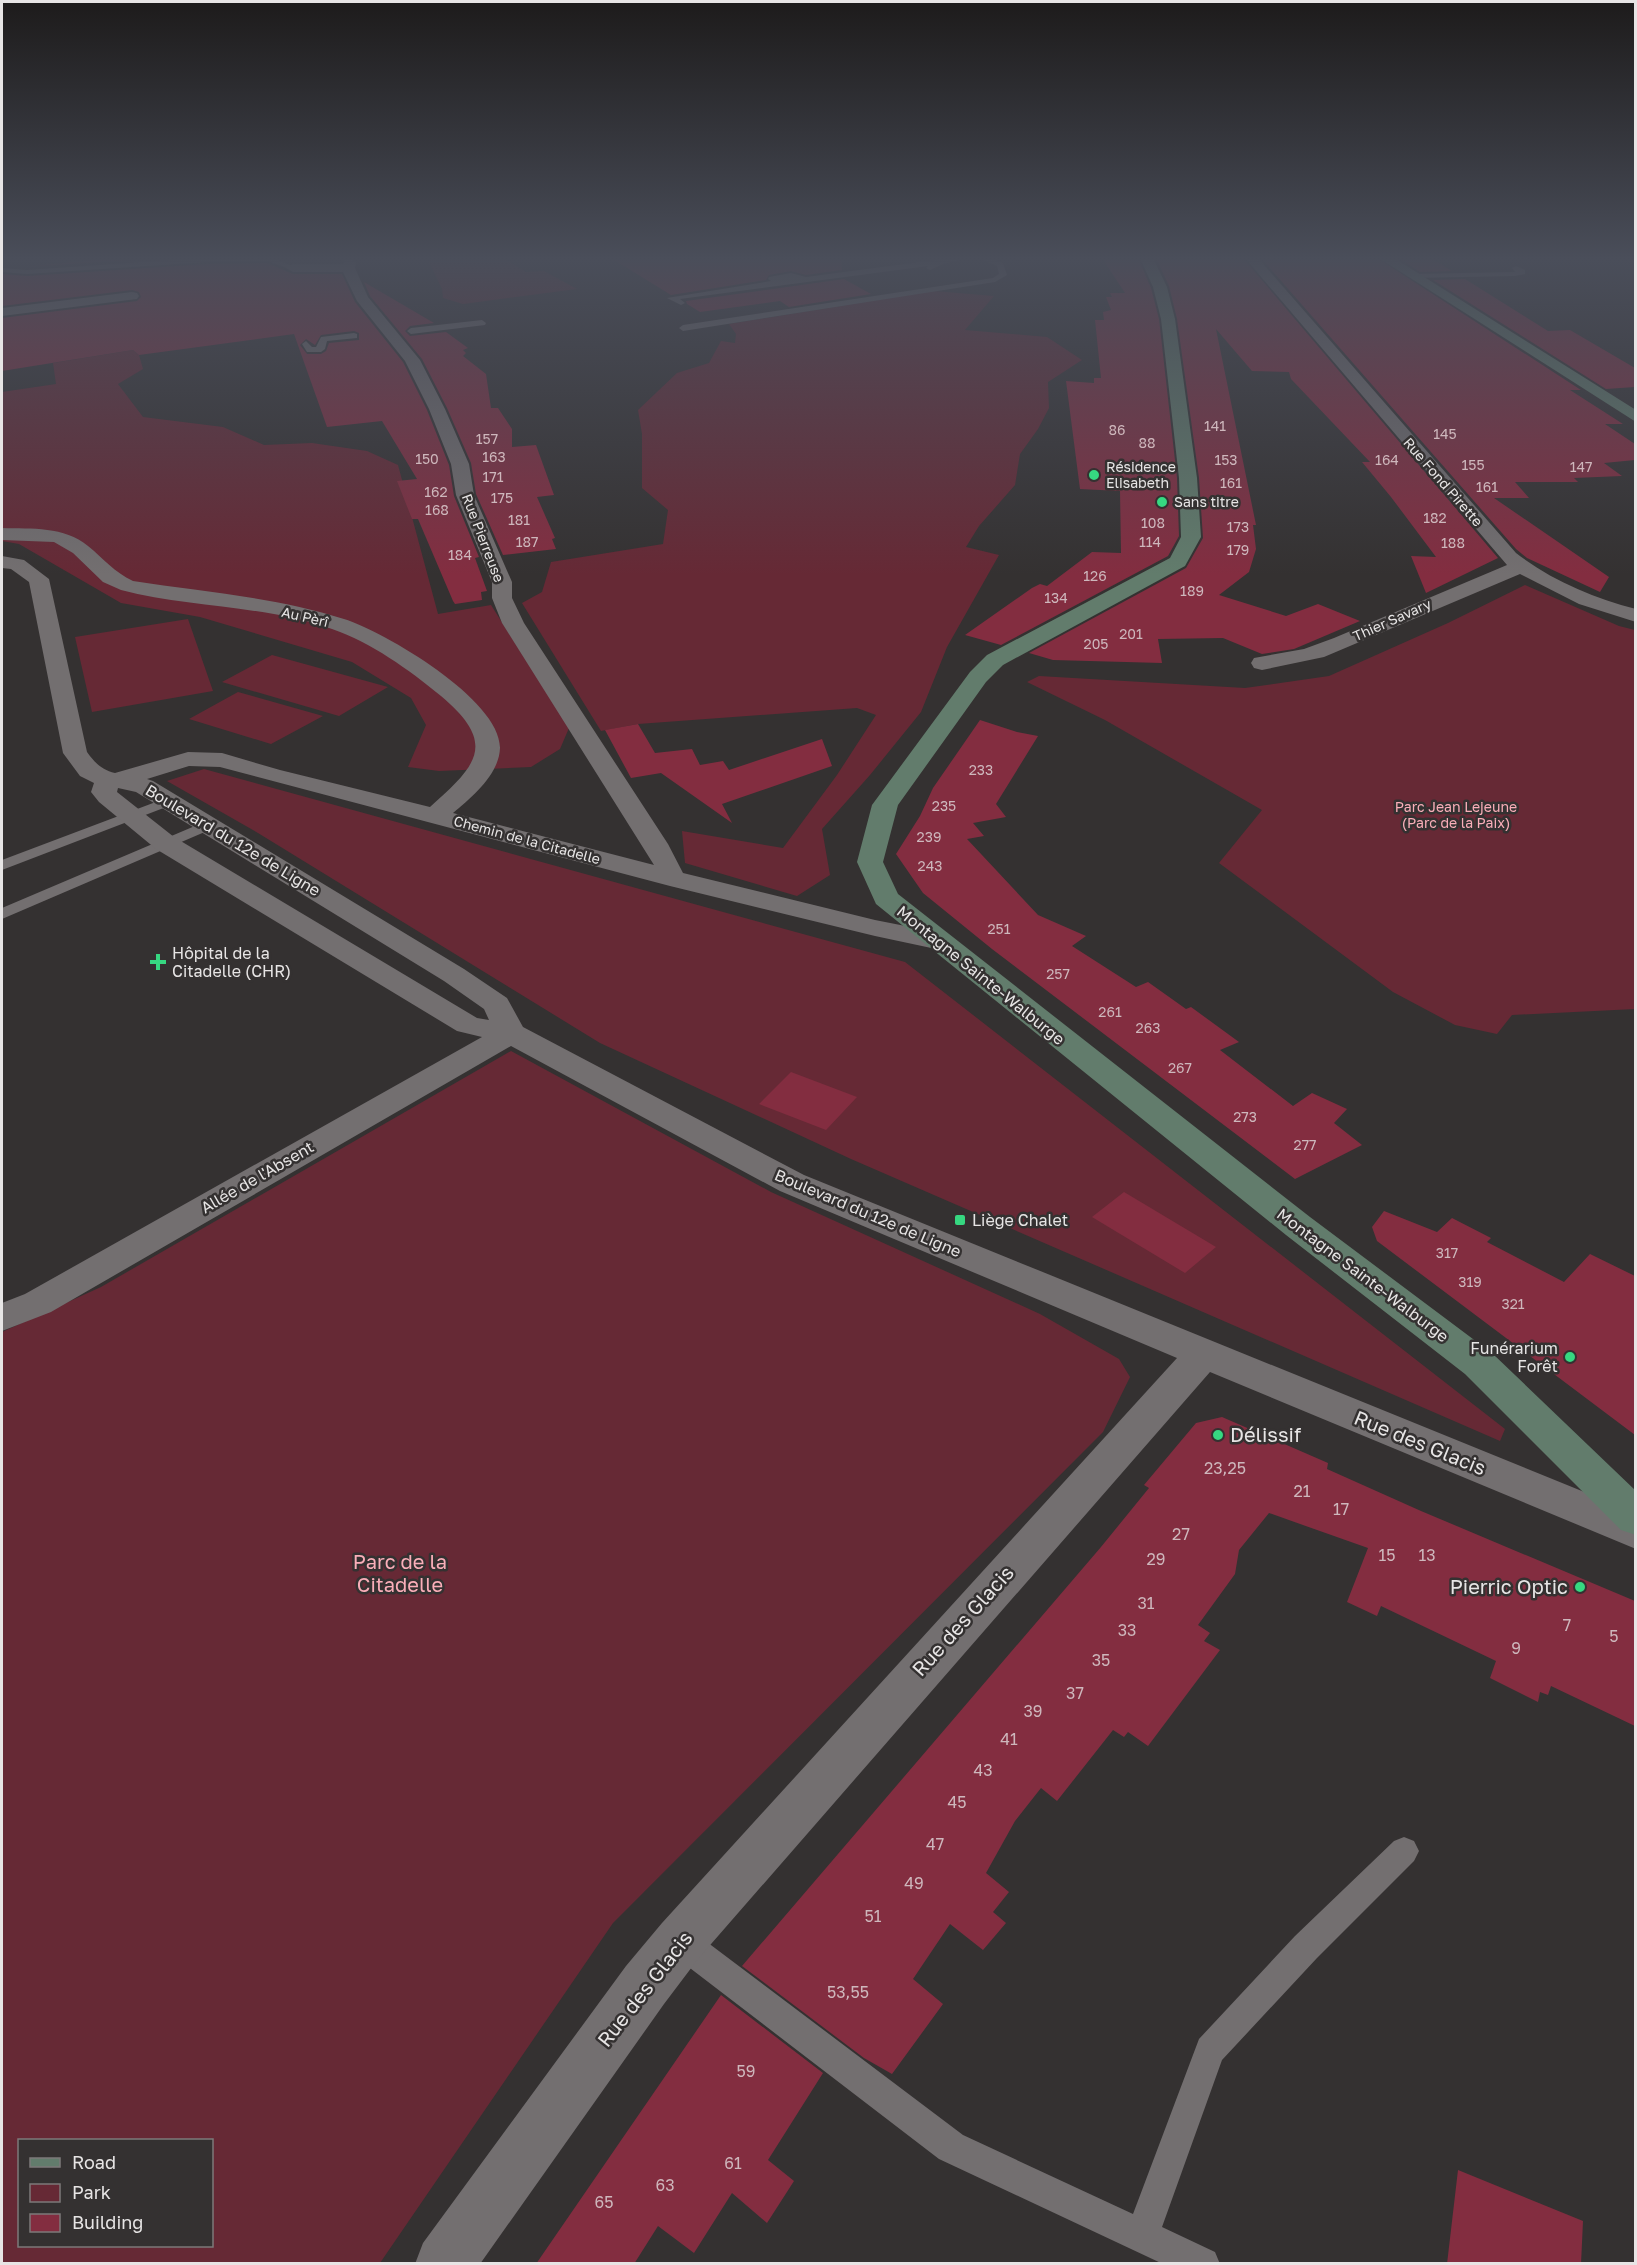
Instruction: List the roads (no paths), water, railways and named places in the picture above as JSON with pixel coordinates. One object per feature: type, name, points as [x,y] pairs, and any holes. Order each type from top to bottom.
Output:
[{"type":"street","name":"Rue Pierreuse","points":[[414,364],[437,409],[460,464],[465,495],[502,582],[502,598],[513,623],[655,844],[669,869],[670,878]]},
{"type":"street","name":"Montagne Sainte-Walburge","points":[[1174,364],[1188,477],[1191,537],[1178,562],[994,660],[944,721],[885,805],[870,862],[886,898],[1298,1226],[1479,1364],[1635,1518]]},
{"type":"street","name":"Rue Fond Pirette","points":[[1342,364],[1520,567],[1586,599],[1635,616]]},
{"type":"street","points":[[1550,364],[1635,417]]},
{"type":"street","name":"Au Pèrî","points":[[2,534],[58,536],[80,549],[110,578],[129,586],[311,616],[363,634],[383,645],[445,688],[482,725],[488,744],[487,757],[470,784],[435,816]]},
{"type":"street","points":[[2,562],[18,564],[39,579],[75,753],[92,772],[114,779]]},
{"type":"street","name":"Thier Savary","points":[[1262,663],[1313,652],[1369,631],[1466,587],[1520,567]]},
{"type":"street","name":"Chemin de la Citadelle","points":[[114,779],[188,759],[222,760],[271,775],[670,878],[875,928],[936,940]]},
{"type":"street","name":"Boulevard du 12e de Ligne","points":[[511,1033],[496,1004],[144,786],[114,779],[104,792],[128,816],[161,840],[468,1025],[511,1033],[792,1183],[1203,1354]]},
{"type":"street","name":"Allée de l'Absent","points":[[2,1318],[38,1303],[511,1033]]},
{"type":"street","name":"Rue des Glacis","points":[[444,2264],[645,1985],[680,1941],[1203,1354],[1635,1532]]},
{"type":"lane","points":[[2,865],[169,801]]},
{"type":"lane","points":[[2,904],[161,840],[209,825]]},
{"type":"lane","points":[[2,915],[161,840]]},
{"type":"lane","points":[[1142,2235],[1210,2050],[1306,1947],[1404,1851]]},
{"type":"lane","points":[[680,1941],[951,2147],[1203,2264]]},
{"type":"place","name":"Résidence Elisabeth","points":[[1094,475]]},
{"type":"place","name":"Sans titre","points":[[1162,502]]},
{"type":"place","name":"Hôpital de la Citadelle (CHR)","points":[[158,962]]},
{"type":"place","name":"Liège Chalet","points":[[960,1220]]},
{"type":"place","name":"Funérarium Forêt","points":[[1570,1357]]},
{"type":"place","name":"Délissif","points":[[1218,1435]]},
{"type":"place","name":"Pierric Optic","points":[[1580,1587]]},
{"type":"park label","name":"Parc Jean Lejeune (Parc de la Paix)","points":[[1456,816]]},
{"type":"park label","name":"Parc de la Citadelle","points":[[400,1574]]}]
